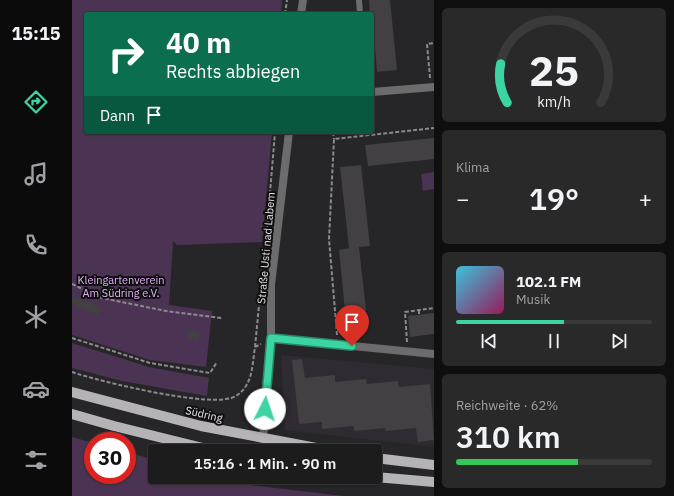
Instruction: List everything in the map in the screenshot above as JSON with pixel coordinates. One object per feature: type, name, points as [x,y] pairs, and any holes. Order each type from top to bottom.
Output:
[{"type":"main road","name":"Südring","points":[[72,392],[129,408],[263,439],[292,444]]},
{"type":"main road","points":[[72,414],[187,444]]},
{"type":"main road","points":[[382,459],[434,464]]},
{"type":"main road","points":[[382,478],[434,482]]},
{"type":"street","points":[[301,12],[303,0]]},
{"type":"street","points":[[374,92],[432,87]]},
{"type":"street","name":"Straße Usti nad Labem","points":[[263,439],[271,338],[271,285],[289,134]]},
{"type":"street","points":[[271,338],[434,354]]},
{"type":"lane","points":[[359,0],[360,12]]},
{"type":"path","points":[[285,12],[287,0]]},
{"type":"path","points":[[432,87],[427,44],[434,43]]},
{"type":"path","points":[[334,139],[434,128]]},
{"type":"path","points":[[266,232],[275,134]]},
{"type":"path","points":[[334,134],[329,239],[337,345]]},
{"type":"path","points":[[72,284],[102,298],[166,311],[222,318]]},
{"type":"path","points":[[72,372],[120,385],[186,398],[224,400],[237,396],[251,377],[261,293]]},
{"type":"path","points":[[408,352],[405,312],[434,308]]},
{"type":"path","points":[[419,310],[419,315]]},
{"type":"path","points":[[72,338],[150,363],[210,373],[217,362]]},
{"type":"path","points":[[255,347],[271,338]]},
{"type":"shaded area","points":[[281,355],[434,369],[434,447],[285,430]]},
{"type":"green space","name":"Kleingartenverein Am Südring e.V.","points":[[72,0],[282,0],[281,12],[84,12],[84,134],[272,134],[262,242],[177,245],[173,241],[169,305],[212,311],[206,367],[150,360],[72,335]]},
{"type":"green space","points":[[434,172],[434,189],[423,191],[421,174]]},
{"type":"green space","points":[[72,343],[149,367],[209,378],[207,396],[122,381],[72,368]]},
{"type":"green space","points":[[72,437],[84,440],[84,484],[136,484],[136,455],[148,458],[148,484],[241,484],[344,496],[72,496]]},
{"type":"building","points":[[369,0],[390,0],[397,70],[377,72],[374,37],[374,12],[370,12]]},
{"type":"building","points":[[434,138],[434,159],[368,166],[365,145]]},
{"type":"building","points":[[361,165],[370,246],[359,247],[368,328],[347,331],[339,250],[349,248],[340,167]]},
{"type":"building","points":[[72,296],[101,307],[98,315],[72,304]]},
{"type":"building","points":[[434,313],[434,334],[410,337],[408,316]]},
{"type":"building","points":[[189,330],[200,332],[198,341],[187,338]]},
{"type":"building","points":[[302,359],[305,378],[335,375],[335,382],[366,379],[367,384],[398,381],[399,387],[430,384],[434,440],[418,442],[416,428],[386,431],[385,428],[354,431],[354,426],[322,429],[322,422],[299,424],[292,360]]},
{"type":"route","points":[[265,409],[271,338],[352,346]]}]
